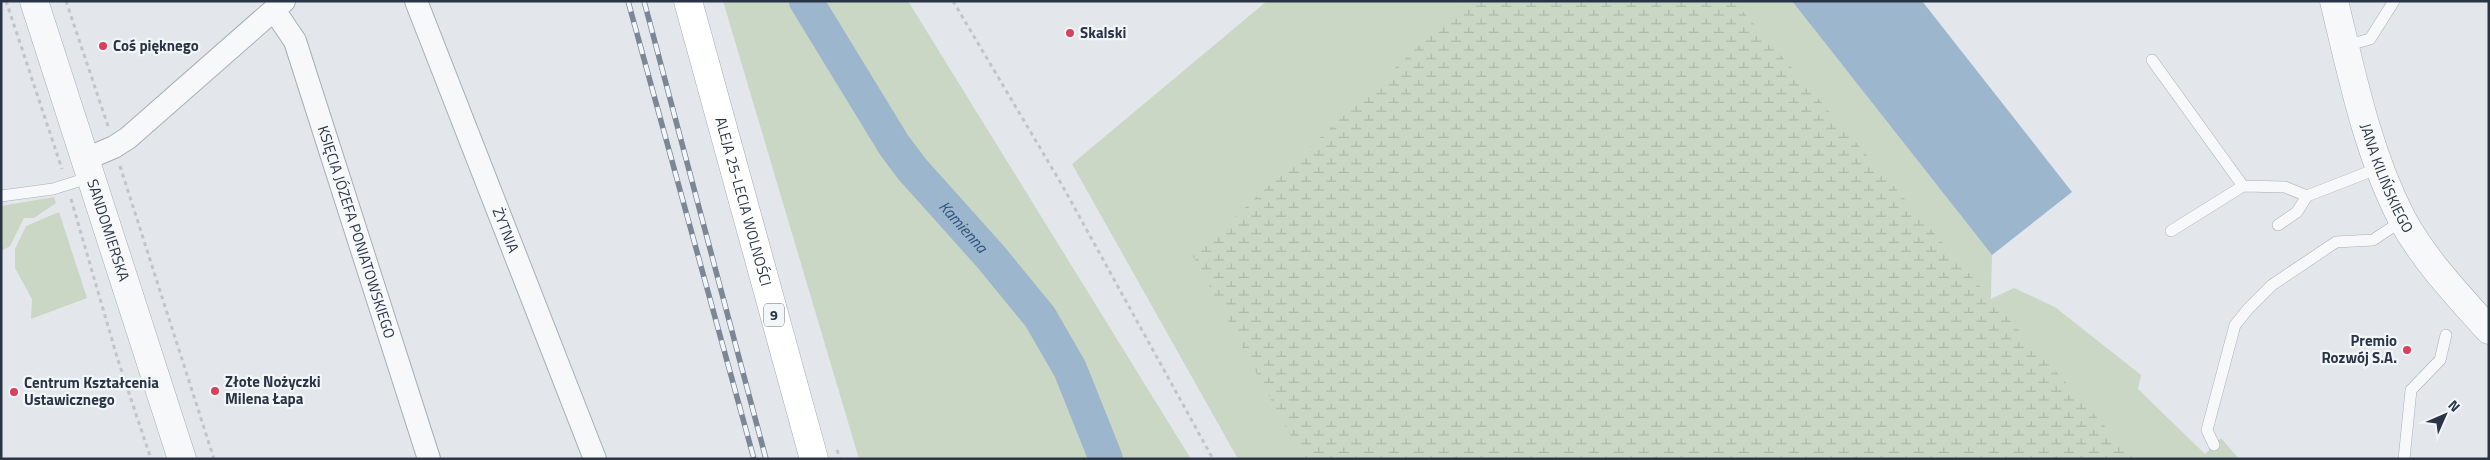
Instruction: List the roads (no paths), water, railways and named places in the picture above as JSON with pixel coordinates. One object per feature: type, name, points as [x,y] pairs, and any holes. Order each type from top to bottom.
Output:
[{"type":"main road","name":"ALEJA 25-LECIA WOLNOŚCI","points":[[688,1],[814,459]]},
{"type":"street","name":"SANDOMIERSKA","points":[[34,1],[81,173],[182,459]]},
{"type":"street","name":"ŻYTNIA","points":[[416,1],[595,459]]},
{"type":"street","name":"JANA KILIŃSKIEGO","points":[[2334,1],[2369,140],[2379,168],[2403,220],[2435,268],[2489,330]]},
{"type":"street","name":"KSIĘCIA JÓZEFA PONIATOWSKIEGO","points":[[81,173],[279,6],[295,41],[429,459]]},
{"type":"lane","points":[[2345,46],[2370,39],[2394,1]]},
{"type":"lane","points":[[2152,60],[2243,186]]},
{"type":"lane","points":[[2278,225],[2297,212],[2307,196],[2379,168]]},
{"type":"lane","points":[[1,196],[53,189],[81,173]]},
{"type":"lane","points":[[2171,231],[2243,186],[2285,187],[2307,196]]},
{"type":"lane","points":[[2214,445],[2207,430],[2235,325],[2248,308],[2272,285],[2336,242],[2372,240],[2403,220]]},
{"type":"lane","points":[[2404,459],[2411,390],[2440,360],[2446,335]]},
{"type":"water","points":[[1792,1],[1922,1],[2072,192],[1992,255]]},
{"type":"waterway","name":"Kamienna","points":[[806,1],[894,145],[912,169],[990,256],[1040,317],[1070,369],[1106,459]]},
{"type":"railway","points":[[628,1],[754,459]]},
{"type":"railway","points":[[644,1],[766,459]]},
{"type":"place","name":"Skalski","points":[[1070,33]]},
{"type":"place","name":"Coś pięknego","points":[[103,46]]},
{"type":"place","name":"Premio Rozwój S.A.","points":[[2407,350]]},
{"type":"place","name":"Złote Nożyczki Milena Łapa","points":[[215,391]]},
{"type":"place","name":"Centrum Kształcenia Ustawicznego","points":[[14,392]]}]
